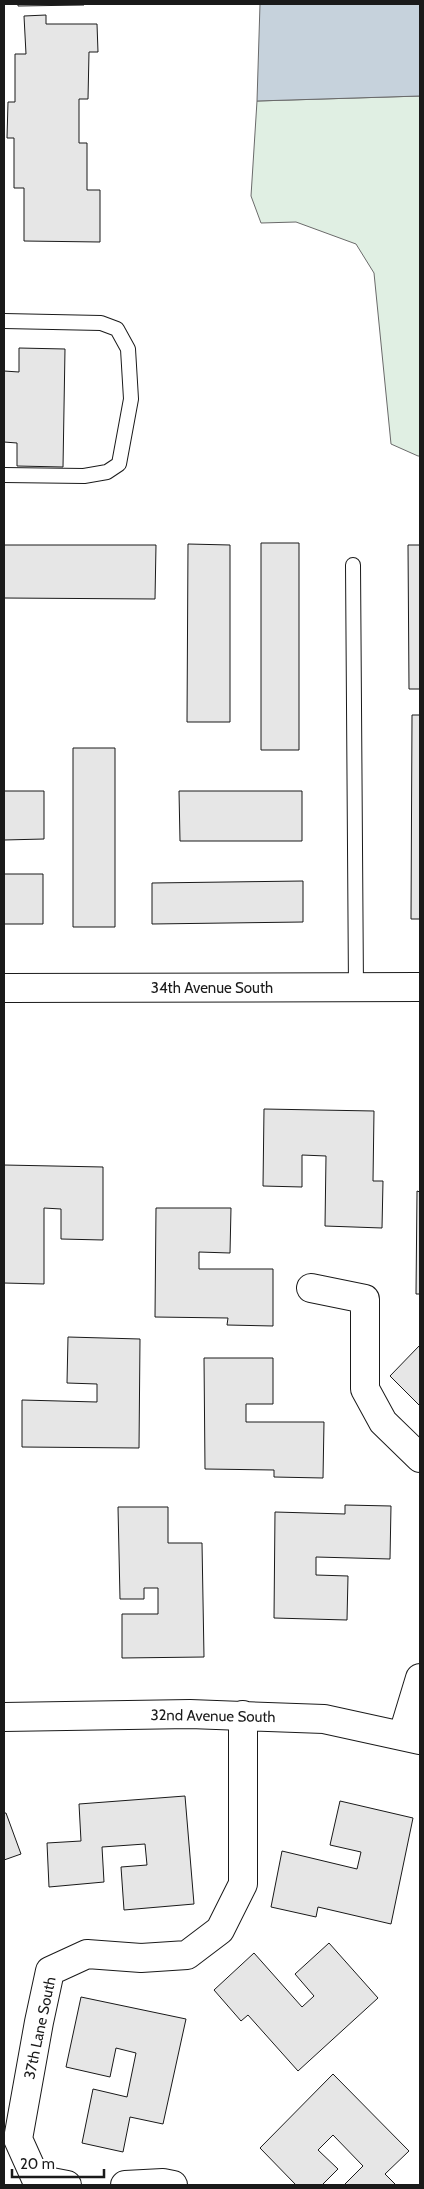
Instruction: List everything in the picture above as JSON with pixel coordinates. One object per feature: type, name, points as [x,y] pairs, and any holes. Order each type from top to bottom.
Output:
[{"type":"street","name":"34th Avenue South","points":[[4,988],[420,987]]},
{"type":"street","points":[[311,1288],[366,1299],[365,1389],[383,1422],[420,1458]]},
{"type":"street","points":[[412,1737],[420,1678]]},
{"type":"street","name":"32nd Avenue South","points":[[4,1717],[243,1715],[324,1719],[412,1737]]},
{"type":"street","name":"37th Lane South","points":[[68,2185],[36,2179],[18,2138],[38,2022],[50,1972],[87,1954],[141,1958],[187,1955],[220,1930],[243,1884],[243,1715]]},
{"type":"street","points":[[125,2185],[164,2183],[173,2185]]},
{"type":"lane","points":[[4,321],[101,323],[117,329],[128,350],[131,399],[119,464],[107,472],[84,476],[4,474]]},
{"type":"lane","points":[[353,565],[356,988]]},
{"type":"green space","points":[[420,96],[420,456],[418,456],[391,444],[374,273],[356,244],[296,222],[261,223],[251,196],[257,101]]},
{"type":"shaded area","points":[[260,4],[420,4],[420,96],[257,101]]},
{"type":"building","points":[[18,4],[84,4],[84,5],[18,6]]},
{"type":"building","points":[[46,15],[46,24],[97,24],[98,52],[89,52],[88,99],[79,99],[79,143],[87,143],[87,190],[100,190],[100,242],[24,241],[24,188],[14,188],[14,138],[7,138],[8,102],[15,102],[15,54],[26,54],[24,16]]},
{"type":"building","points":[[19,348],[65,349],[63,467],[17,466],[17,443],[4,442],[4,371],[19,372]]},
{"type":"building","points":[[261,543],[299,543],[299,750],[261,750]]},
{"type":"building","points":[[188,544],[230,545],[230,722],[187,722]]},
{"type":"building","points":[[4,545],[156,545],[155,599],[4,598]]},
{"type":"building","points":[[408,545],[420,545],[420,689],[409,689]]},
{"type":"building","points":[[412,715],[420,715],[420,919],[411,919]]},
{"type":"building","points":[[73,748],[115,748],[115,927],[73,927]]},
{"type":"building","points":[[4,791],[44,791],[44,839],[4,840]]},
{"type":"building","points":[[179,791],[302,791],[302,841],[180,841]]},
{"type":"building","points":[[4,874],[43,874],[43,924],[4,924]]},
{"type":"building","points":[[303,881],[303,922],[152,924],[152,883]]},
{"type":"building","points":[[264,1109],[374,1111],[373,1181],[383,1181],[382,1228],[325,1226],[326,1156],[302,1155],[302,1187],[263,1186]]},
{"type":"building","points":[[4,1165],[103,1167],[103,1240],[61,1239],[61,1209],[44,1208],[44,1284],[4,1283]]},
{"type":"building","points":[[417,1191],[420,1192],[420,1294],[416,1294]]},
{"type":"building","points":[[156,1208],[231,1208],[230,1253],[199,1252],[199,1269],[273,1269],[273,1326],[227,1325],[228,1318],[155,1317]]},
{"type":"building","points":[[68,1337],[140,1339],[139,1448],[22,1447],[22,1400],[97,1402],[97,1384],[67,1383]]},
{"type":"building","points":[[420,1345],[420,1406],[390,1376]]},
{"type":"building","points":[[204,1358],[273,1358],[273,1404],[246,1404],[246,1422],[324,1422],[323,1478],[274,1477],[274,1470],[205,1469]]},
{"type":"building","points":[[345,1505],[391,1506],[390,1559],[316,1557],[316,1575],[348,1576],[347,1620],[274,1618],[275,1512],[345,1514]]},
{"type":"building","points":[[118,1507],[168,1507],[168,1543],[202,1543],[204,1657],[122,1658],[122,1614],[158,1614],[158,1588],[144,1588],[144,1599],[120,1599]]},
{"type":"building","points":[[185,1796],[194,1904],[124,1910],[121,1867],[147,1865],[145,1844],[102,1847],[104,1882],[49,1887],[47,1843],[81,1841],[79,1804]]},
{"type":"building","points":[[340,1801],[413,1818],[391,1924],[318,1907],[316,1917],[271,1907],[282,1851],[357,1869],[361,1852],[330,1845]]},
{"type":"building","points":[[4,1813],[6,1813],[21,1854],[4,1860]]},
{"type":"building","points":[[329,1943],[378,1998],[298,2071],[248,2015],[241,2021],[214,1990],[254,1953],[302,2007],[314,1996],[295,1974]]},
{"type":"building","points":[[81,1997],[186,2019],[163,2124],[130,2117],[123,2152],[82,2143],[93,2089],[127,2097],[136,2053],[116,2048],[110,2077],[66,2067]]},
{"type":"building","points":[[333,2074],[409,2151],[385,2174],[396,2185],[344,2185],[363,2166],[333,2135],[318,2150],[338,2169],[322,2185],[296,2185],[260,2148]]}]
